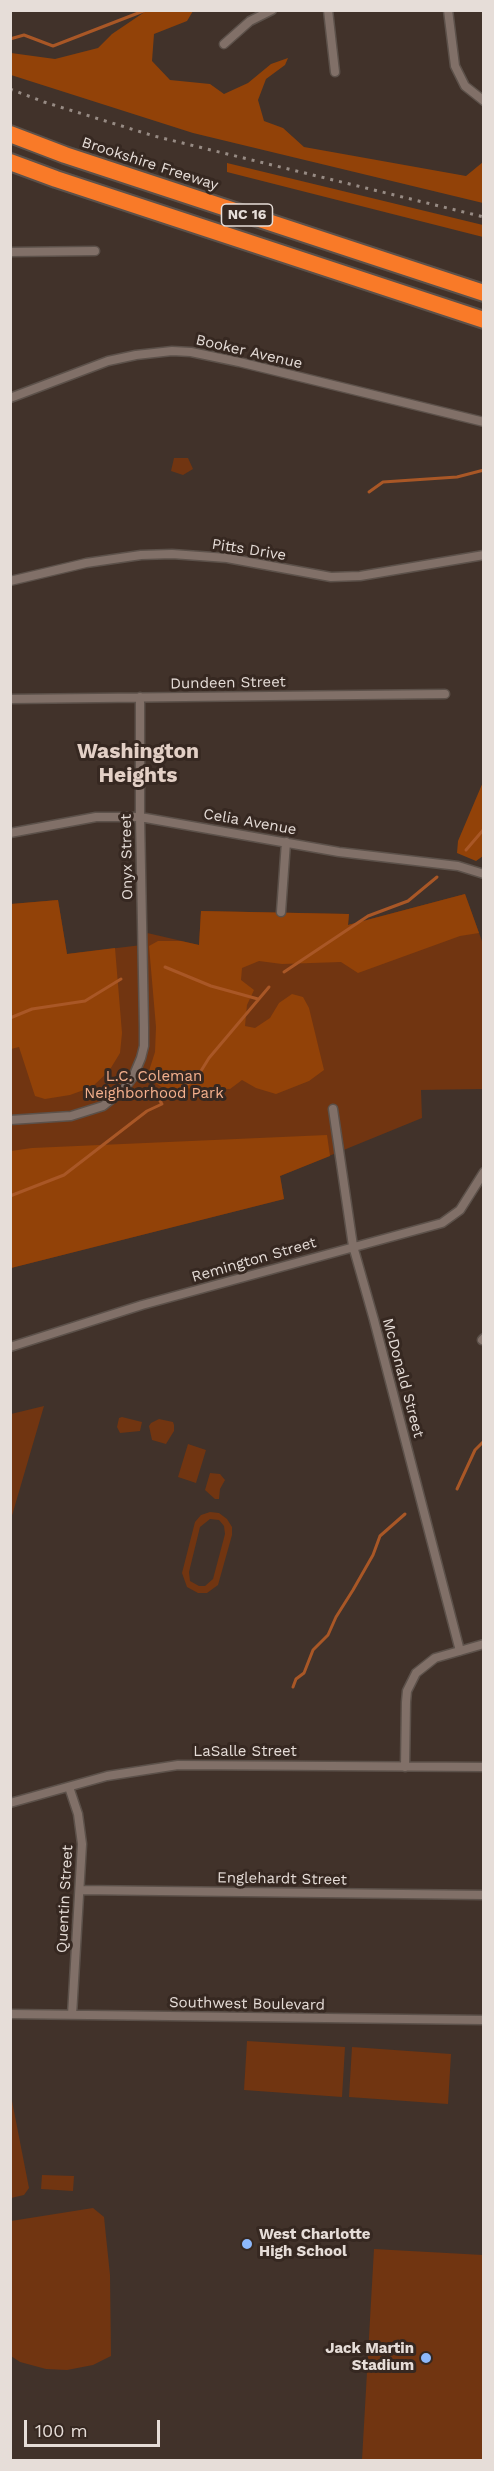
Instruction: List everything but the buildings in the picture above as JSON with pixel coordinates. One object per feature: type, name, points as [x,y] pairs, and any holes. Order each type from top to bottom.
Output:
[{"type":"highway","name":"Brookshire Freeway","points":[[10,134],[76,159],[483,293]]},
{"type":"highway","name":"NC 16","points":[[10,162],[483,320]]},
{"type":"street","points":[[224,44],[250,21],[273,10]]},
{"type":"street","points":[[328,10],[335,72]]},
{"type":"street","points":[[448,10],[455,66],[465,86],[483,101]]},
{"type":"street","points":[[10,252],[95,251]]},
{"type":"street","name":"Booker Avenue","points":[[10,398],[102,363],[136,354],[172,351],[239,362],[483,422]]},
{"type":"street","name":"Pitts Drive","points":[[10,581],[86,563],[141,555],[172,554],[227,558],[308,574],[350,577],[483,555]]},
{"type":"street","name":"Dundeen Street","points":[[10,699],[445,694]]},
{"type":"street","name":"Onyx Street","points":[[10,1120],[71,1116],[92,1111],[114,1098],[133,1077],[144,1046],[140,697]]},
{"type":"street","name":"Celia Avenue","points":[[10,833],[96,817],[140,817],[349,853],[458,866],[483,874]]},
{"type":"street","points":[[281,912],[286,842]]},
{"type":"street","name":"McDonald Street","points":[[333,1109],[353,1246],[460,1651]]},
{"type":"street","name":"Remington Street","points":[[10,1347],[142,1305],[447,1221],[460,1210],[483,1172]]},
{"type":"street","points":[[405,1767],[406,1702],[411,1681],[420,1668],[429,1661],[483,1644]]},
{"type":"street","name":"LaSalle Street","points":[[10,1803],[137,1770],[178,1765],[483,1767]]},
{"type":"street","name":"Quentin Street","points":[[69,1787],[81,1834],[72,2015]]},
{"type":"street","name":"Englehardt Street","points":[[80,1890],[483,1895]]},
{"type":"street","name":"Southwest Boulevard","points":[[10,2014],[483,2020]]},
{"type":"green space","points":[[174,458],[188,458],[193,469],[183,475],[171,471]]},
{"type":"green space","name":"L.C. Coleman Neighborhood Park","points":[[465,894],[483,944],[483,1089],[421,1090],[422,1118],[280,1176],[284,1199],[11,1268],[11,904],[58,900],[67,954],[142,945],[143,932],[199,945],[201,911],[349,914],[348,925]]},
{"type":"green space","points":[[44,1406],[11,1519],[11,1414]]},
{"type":"green space","points":[[119,1418],[142,1422],[140,1431],[120,1433],[117,1427]]},
{"type":"green space","points":[[159,1419],[173,1422],[174,1425],[174,1431],[166,1444],[152,1440],[149,1426]]},
{"type":"green space","points":[[188,1444],[206,1450],[196,1483],[178,1477]]},
{"type":"green space","points":[[210,1473],[220,1474],[225,1480],[220,1489],[219,1499],[215,1499],[205,1490]]},
{"type":"green space","points":[[210,1512],[219,1513],[232,1527],[232,1535],[218,1585],[207,1593],[198,1593],[187,1587],[182,1573],[195,1522],[201,1515]],"holes":[[[210,1519],[219,1520],[224,1526],[225,1534],[213,1579],[205,1586],[199,1586],[190,1581],[189,1572],[200,1527]]]},
{"type":"green space","points":[[247,2041],[345,2047],[342,2097],[244,2090]]},
{"type":"green space","points":[[352,2047],[451,2054],[448,2104],[349,2097]]},
{"type":"green space","points":[[11,2101],[29,2188],[24,2195],[11,2198]]},
{"type":"green space","points":[[42,2175],[74,2176],[73,2191],[41,2189]]},
{"type":"green space","points":[[93,2208],[104,2217],[110,2275],[111,2356],[93,2365],[67,2370],[46,2369],[20,2362],[11,2356],[11,2221]]},
{"type":"green space","name":"Jack Martin Stadium","points":[[374,2249],[483,2255],[483,2460],[362,2460]]},
{"type":"shaded area","points":[[146,11],[193,11],[187,21],[154,34],[152,61],[170,80],[210,84],[224,94],[248,83],[271,64],[288,58],[285,65],[266,79],[258,100],[264,121],[283,128],[304,147],[466,176],[483,162],[483,203],[193,133],[11,75],[11,53],[55,59],[98,48],[112,34]]},
{"type":"shaded area","points":[[227,163],[483,225],[483,237],[227,172]]},
{"type":"shaded area","points":[[483,782],[483,856],[476,861],[457,853],[458,841]]},
{"type":"shaded area","points":[[465,894],[479,933],[460,936],[358,973],[341,962],[282,964],[259,961],[242,968],[241,980],[254,990],[247,1005],[245,1026],[255,1028],[270,1018],[279,1003],[292,994],[303,997],[309,1008],[324,1070],[309,1081],[276,1094],[256,1088],[242,1080],[230,1089],[163,1088],[147,1077],[155,1052],[156,1027],[149,946],[158,941],[181,941],[199,945],[201,911],[349,914],[348,925]]},
{"type":"shaded area","points":[[58,900],[67,954],[115,948],[122,1033],[120,1053],[109,1071],[92,1087],[70,1095],[45,1099],[35,1096],[19,1047],[11,1049],[11,904]]},
{"type":"shaded area","points":[[327,1135],[330,1156],[280,1176],[284,1199],[11,1268],[11,1151],[32,1148]]},
{"type":"waterway","points":[[10,39],[24,35],[53,46],[146,10]]},
{"type":"waterway","points":[[369,492],[383,482],[457,477],[484,470]]},
{"type":"waterway","points":[[466,850],[484,829]]},
{"type":"waterway","points":[[284,972],[368,916],[408,901],[437,877]]},
{"type":"waterway","points":[[165,967],[211,986],[258,999]]},
{"type":"waterway","points":[[10,1018],[32,1009],[85,1001],[121,979]]},
{"type":"waterway","points":[[10,1196],[64,1175],[147,1111],[162,1104],[160,1101],[196,1079],[209,1058],[269,987]]},
{"type":"waterway","points":[[457,1489],[475,1450],[484,1441]]},
{"type":"waterway","points":[[293,1687],[296,1679],[304,1673],[313,1650],[328,1635],[336,1617],[373,1555],[380,1536],[405,1514]]},
{"type":"railway","points":[[10,89],[44,102],[154,136],[484,217]]},
{"type":"place","name":"West Charlotte High School","points":[[247,2244]]},
{"type":"place","name":"Jack Martin Stadium","points":[[426,2358]]},
{"type":"district","name":"Washington Heights","points":[[138,764]]}]
